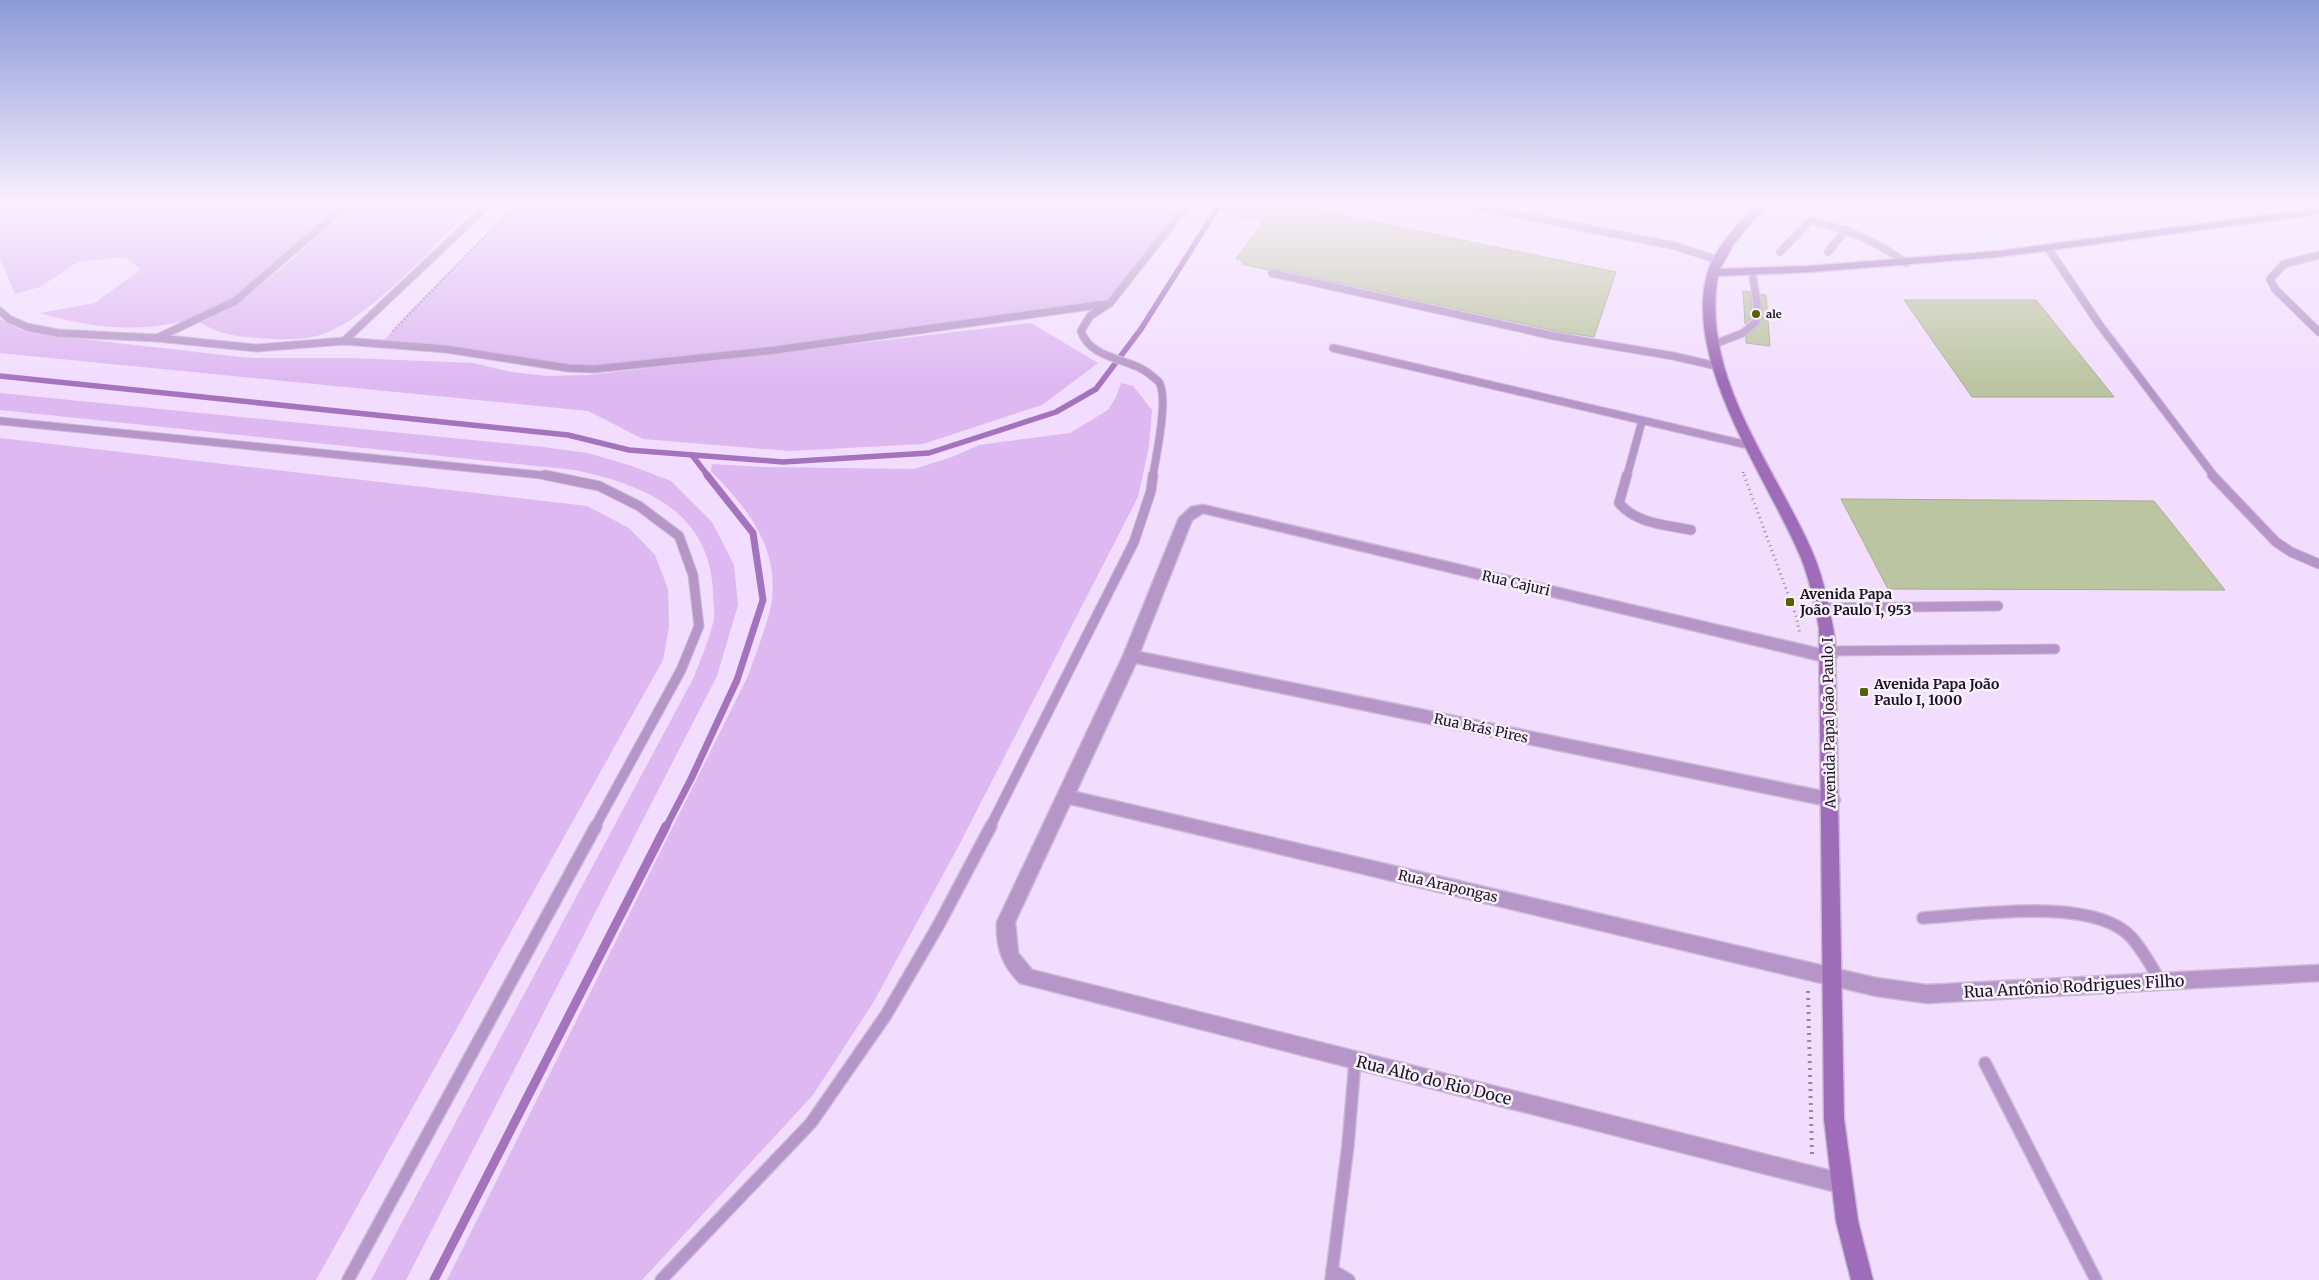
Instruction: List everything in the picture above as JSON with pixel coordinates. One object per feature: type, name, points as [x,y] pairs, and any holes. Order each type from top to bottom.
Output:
[{"type":"main road","points":[[1716,266],[1752,271],[1892,264]]},
{"type":"main road","name":"Avenida Papa João Paulo I","points":[[1716,266],[1709,316],[1712,345],[1717,366],[1752,446],[1805,551],[1822,608],[1829,654],[1834,1120],[1840,1183],[1862,1280]]},
{"type":"street","name":"Rua Cajuri","points":[[1131,656],[1186,518],[1196,510],[1203,509],[1804,651],[1829,654]]},
{"type":"street","points":[[1065,796],[1131,656]]},
{"type":"street","name":"Rua Brás Pires","points":[[1131,656],[1832,800]]},
{"type":"street","name":"Rua Arapongas","points":[[1065,796],[1831,976]]},
{"type":"street","name":"Rua Alto do Rio Doce","points":[[1065,796],[1006,922],[1004,941],[1008,957],[1027,977],[1840,1183]]},
{"type":"street","name":"Rua Antônio Rodrigues Filho","points":[[1831,976],[1876,987],[1927,994],[2319,973]]},
{"type":"lane","points":[[157,338],[235,301],[280,264]]},
{"type":"lane","points":[[344,342],[426,264]]},
{"type":"lane","points":[[661,1280],[811,1123],[886,1015],[938,926],[1134,542],[1151,492],[1163,400],[1160,383],[1142,368],[1097,352],[1084,340],[1081,330],[1090,316],[1110,303],[1141,264]]},
{"type":"lane","points":[[1711,264],[1716,266]]},
{"type":"lane","points":[[2059,264],[2110,340],[2207,469],[2276,542],[2290,552],[2319,564]]},
{"type":"lane","points":[[2287,264],[2274,270],[2270,279],[2275,289],[2319,332]]},
{"type":"lane","points":[[1712,345],[1753,328],[1757,322],[1758,306],[1752,271]]},
{"type":"lane","points":[[1272,273],[1554,336],[1673,356],[1717,366]]},
{"type":"lane","points":[[0,311],[9,319],[27,327],[58,333],[157,338],[257,348],[344,342],[381,344],[446,349],[568,368],[594,369],[775,350],[1110,303]]},
{"type":"lane","points":[[1333,348],[1752,446]]},
{"type":"lane","points":[[0,421],[542,474],[599,486],[639,506],[679,536],[694,575],[699,626],[681,670],[348,1280]]},
{"type":"lane","points":[[1642,421],[1619,503],[1623,511],[1633,516],[1691,530]]},
{"type":"lane","points":[[1822,608],[1998,606]]},
{"type":"lane","points":[[1829,654],[2054,649]]},
{"type":"lane","points":[[1922,918],[2052,911],[2086,914],[2110,922],[2130,936],[2161,982]]},
{"type":"lane","points":[[1350,1280],[1332,1275],[1348,1145],[1355,1061]]},
{"type":"lane","points":[[1985,1063],[2096,1280]]},
{"type":"path","points":[[381,344],[457,264]]},
{"type":"path","points":[[1731,441],[1796,616],[1804,651]]},
{"type":"path","points":[[1808,970],[1810,1145],[1817,1177]]},
{"type":"shaded area","points":[[2,264],[75,264],[40,287],[15,294]]},
{"type":"shaded area","points":[[134,264],[276,264],[232,299],[210,311],[187,320],[163,325],[113,327],[88,324],[40,313],[95,303],[141,269]]},
{"type":"shaded area","points":[[286,264],[417,264],[358,315],[337,328],[317,336],[296,339],[243,337],[228,334],[199,322],[242,298]]},
{"type":"shaded area","points":[[457,264],[1141,264],[1110,303],[775,350],[594,369],[381,344],[408,313]]},
{"type":"shaded area","points":[[0,319],[21,330],[48,335],[249,358],[350,358],[473,363],[511,372],[546,376],[589,375],[1031,323],[1098,363],[1042,405],[923,444],[789,451],[643,439],[588,411],[0,353]]},
{"type":"shaded area","points":[[1121,383],[1133,386],[1152,410],[1149,446],[1138,497],[957,849],[873,1003],[813,1095],[642,1280],[447,1280],[748,676],[765,627],[771,607],[773,579],[765,544],[747,513],[711,471],[712,464],[763,467],[914,469],[952,457],[979,445],[1070,433],[1108,410],[1116,397]]},
{"type":"shaded area","points":[[0,393],[587,453],[629,465],[671,481],[712,522],[734,565],[738,605],[717,676],[406,1280],[371,1280],[694,677],[708,641],[714,616],[709,564],[700,541],[686,522],[669,506],[648,494],[601,476],[575,470],[0,410]]},
{"type":"shaded area","points":[[0,438],[587,506],[629,528],[655,555],[668,589],[669,627],[663,660],[316,1280],[0,1280]]},
{"type":"building","points":[[1242,264],[1576,264],[1616,272],[1594,337],[1560,332],[1273,268],[1268,270]]},
{"type":"building","points":[[1743,291],[1750,292],[1752,303],[1751,319],[1745,324]]},
{"type":"building","points":[[1761,294],[1766,295],[1770,346],[1746,343],[1746,337],[1761,324]]},
{"type":"building","points":[[1904,300],[2036,300],[2114,397],[1972,397]]},
{"type":"building","points":[[1841,499],[2154,501],[2225,590],[1888,589]]},
{"type":"waterway","points":[[0,376],[568,435],[629,450],[783,462],[929,453],[1056,412],[1096,389],[1141,329],[1182,264]]},
{"type":"waterway","points":[[692,455],[708,476]]},
{"type":"waterway","points":[[666,827],[691,779],[737,680],[763,600],[753,533],[707,475]]},
{"type":"waterway","points":[[434,1280],[666,826]]},
{"type":"place","name":"ale","points":[[1756,314]]},
{"type":"place","name":"Avenida Papa João Paulo I, 953","points":[[1790,602]]},
{"type":"place","name":"Avenida Papa João Paulo I, 1000","points":[[1864,692]]}]
